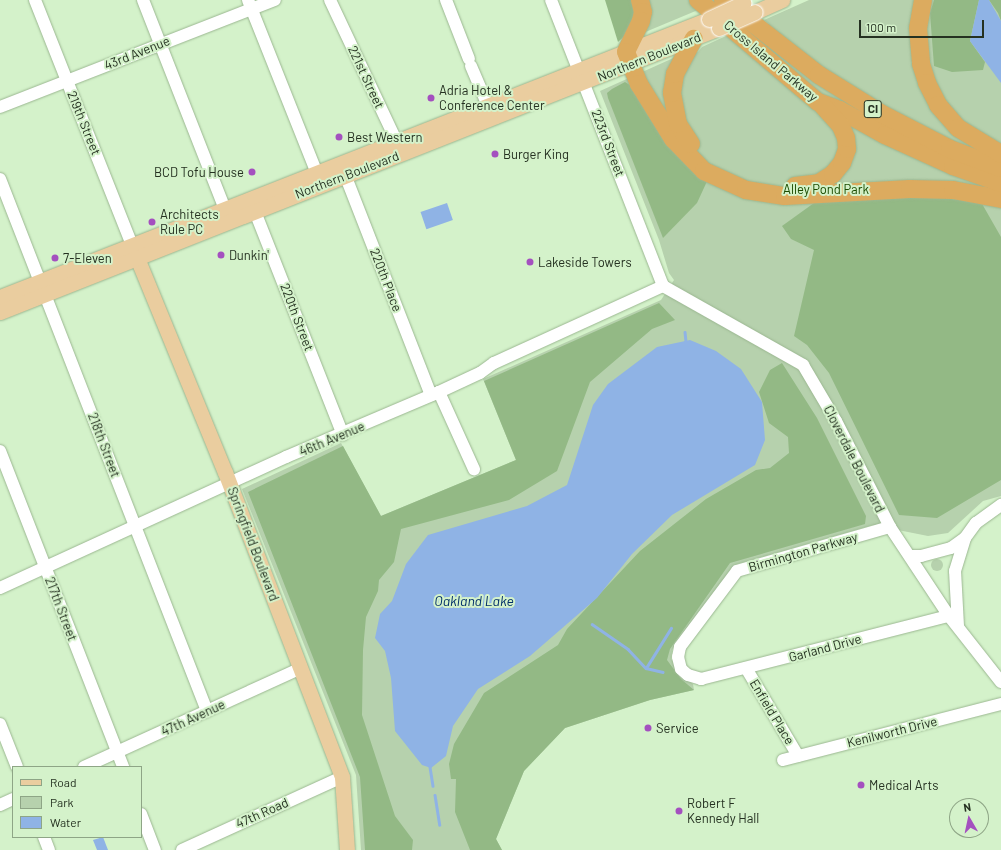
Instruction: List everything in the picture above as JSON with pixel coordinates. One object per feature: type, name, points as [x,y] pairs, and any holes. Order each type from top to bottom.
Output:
[{"type":"highway","points":[[640,0],[643,12],[628,58],[639,84],[673,140],[689,159],[704,171],[746,190],[785,196],[818,196],[924,189],[953,190],[1001,199]]},
{"type":"highway","name":"Cross Island Parkway","points":[[698,0],[818,102],[840,110],[885,135],[953,166],[1001,183]]},
{"type":"highway","name":"Cross Island Parkway","points":[[723,0],[819,75],[882,114],[950,149],[1001,168]]},
{"type":"highway","points":[[923,0],[918,28],[921,64],[927,83],[938,105],[958,128],[1001,154]]},
{"type":"highway","points":[[694,39],[672,83],[674,112],[678,124],[695,150],[730,172],[760,181],[804,186],[819,183],[833,174],[842,163],[847,149],[846,138],[841,126],[818,102]]},
{"type":"main road","name":"Northern Boulevard","points":[[0,312],[42,288],[628,58],[714,23],[750,5],[782,0]]},
{"type":"main road","name":"Northern Boulevard","points":[[628,58],[694,39],[714,23]]},
{"type":"main road","name":"Springfield Boulevard","points":[[135,252],[229,484],[342,777],[347,850]]},
{"type":"main road","name":"Northern Boulevard","points":[[0,297],[42,288]]},
{"type":"street","name":"219th Street","points":[[35,0],[135,252]]},
{"type":"street","points":[[143,0],[227,215]]},
{"type":"street","name":"43rd Avenue","points":[[0,108],[160,44],[250,4],[275,0]]},
{"type":"street","name":"221st Street","points":[[330,0],[400,148]]},
{"type":"street","points":[[446,0],[490,112]]},
{"type":"street","name":"223rd Street","points":[[551,0],[663,286]]},
{"type":"street","points":[[250,4],[319,179]]},
{"type":"street","name":"220th Place","points":[[343,170],[435,394],[474,469]]},
{"type":"street","name":"218th Street","points":[[0,179],[207,711]]},
{"type":"street","name":"220th Street","points":[[252,205],[343,435]]},
{"type":"street","name":"46th Avenue","points":[[0,588],[286,457],[343,435],[435,394],[480,372],[494,363],[663,286]]},
{"type":"street","name":"Cloverdale Boulevard","points":[[663,286],[803,365],[836,421],[890,527],[949,616],[1001,682]]},
{"type":"street","name":"217th Street","points":[[0,452],[123,766]]},
{"type":"street","points":[[910,556],[921,556],[951,548],[964,538],[976,523],[1001,505]]},
{"type":"street","name":"Birmington Parkway","points":[[701,679],[688,675],[681,668],[678,652],[737,571],[890,527]]},
{"type":"street","points":[[958,627],[955,571],[964,538]]},
{"type":"street","name":"Garland Drive","points":[[701,679],[949,616]]},
{"type":"street","name":"47th Avenue","points":[[86,766],[301,668]]},
{"type":"street","name":"Enfield Place","points":[[746,668],[798,756]]},
{"type":"street","name":"Kenilworth Drive","points":[[783,760],[1001,704]]},
{"type":"street","points":[[0,724],[17,766]]},
{"type":"street","name":"47th Road","points":[[182,850],[342,777]]},
{"type":"street","points":[[0,805],[12,799]]},
{"type":"street","points":[[142,817],[155,850]]},
{"type":"street","points":[[44,838],[49,850]]},
{"type":"green space","points":[[605,0],[635,0],[637,18],[629,32],[618,42]]},
{"type":"green space","points":[[644,0],[693,0],[698,10],[643,33]]},
{"type":"green space","name":"Alley Pond Park","points":[[809,0],[1001,0],[1001,496],[983,501],[948,533],[928,536],[873,525],[734,565],[672,650],[671,659],[693,684],[694,690],[650,700],[565,728],[524,771],[496,839],[502,850],[361,850],[356,775],[242,489],[341,443],[381,516],[516,460],[483,379],[661,300],[674,280],[669,273],[659,240],[600,91],[680,55],[678,60],[698,52],[702,47],[728,35],[735,37],[769,24],[764,20]]},
{"type":"green space","points":[[934,0],[979,0],[970,41],[985,62],[983,70],[952,72],[934,66],[930,13]]},
{"type":"green space","points":[[989,0],[1001,0],[1001,21],[998,13]]},
{"type":"green space","points":[[625,82],[633,87],[709,177],[697,203],[663,238],[608,98],[607,93]]},
{"type":"green space","points":[[911,195],[981,202],[1001,237],[1001,480],[937,518],[899,515],[829,373],[807,345],[794,336],[814,250],[791,239],[782,226],[814,203]]},
{"type":"green space","points":[[659,303],[675,320],[652,329],[590,382],[557,471],[509,500],[401,529],[394,562],[379,580],[378,591],[366,617],[363,650],[362,715],[395,816],[413,840],[412,850],[365,850],[360,777],[248,492],[343,446],[381,516],[516,460],[484,381]]},
{"type":"green space","points":[[782,363],[817,418],[866,516],[865,524],[730,563],[670,649],[667,660],[681,679],[694,690],[650,700],[565,728],[524,771],[496,839],[502,850],[470,850],[455,812],[456,779],[451,779],[449,764],[454,744],[484,693],[558,645],[567,629],[640,551],[706,499],[756,470],[770,468],[789,453],[788,437],[769,423],[759,392],[770,370]]},
{"type":"green space","points":[[937,559],[941,561],[943,565],[941,569],[937,571],[933,569],[931,565],[933,561]]},
{"type":"water","points":[[979,0],[989,0],[1001,21],[1001,83],[970,41]]},
{"type":"water","points":[[447,203],[453,220],[426,229],[421,212]]},
{"type":"water","name":"Oakland Lake","points":[[690,340],[716,351],[741,369],[762,402],[765,440],[755,465],[672,515],[632,554],[597,598],[530,656],[478,689],[453,726],[446,756],[431,768],[422,765],[395,731],[391,678],[385,651],[375,638],[380,614],[392,601],[406,564],[428,535],[527,506],[567,485],[593,405],[608,384],[657,347]]},
{"type":"water","points":[[103,838],[108,850],[97,850],[93,840]]},
{"type":"waterway","points":[[685,332],[686,341]]},
{"type":"waterway","points":[[592,624],[628,649],[646,668],[671,628]]},
{"type":"waterway","points":[[646,668],[663,672]]},
{"type":"waterway","points":[[430,767],[433,786]]},
{"type":"waterway","points":[[435,795],[440,825]]},
{"type":"place","name":"Adria Hotel & Conference Center","points":[[431,98]]},
{"type":"place","name":"Best Western","points":[[339,137]]},
{"type":"place","name":"Burger King","points":[[495,154]]},
{"type":"place","name":"BCD Tofu House","points":[[252,172]]},
{"type":"place","name":"Architects Rule PC","points":[[152,222]]},
{"type":"place","name":"Dunkin'","points":[[221,255]]},
{"type":"place","name":"7-Eleven","points":[[55,258]]},
{"type":"place","name":"Lakeside Towers","points":[[530,262]]},
{"type":"place","name":"Service","points":[[648,728]]},
{"type":"place","name":"Medical Arts","points":[[861,785]]},
{"type":"place","name":"Robert F Kennedy Hall","points":[[679,811]]}]
